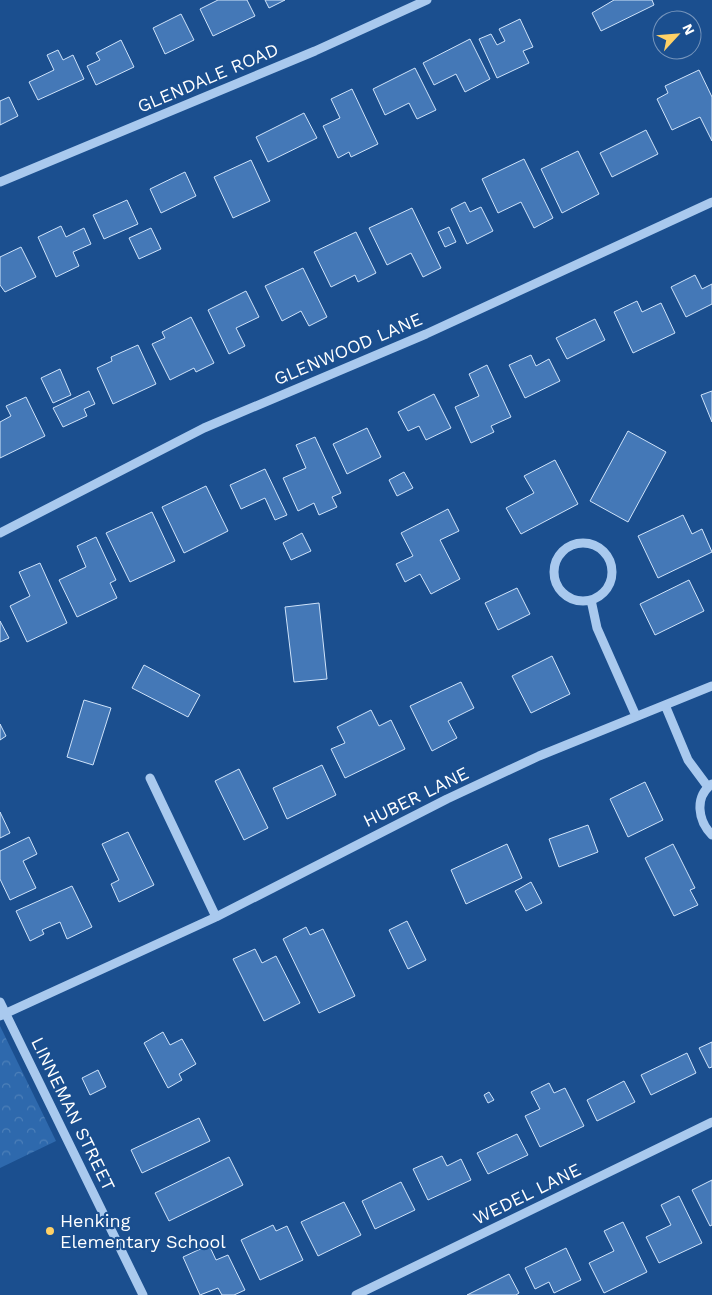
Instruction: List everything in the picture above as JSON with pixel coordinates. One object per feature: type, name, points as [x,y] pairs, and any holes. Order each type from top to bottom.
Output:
[{"type":"street","name":"GLENDALE ROAD","points":[[0,182],[315,51],[426,0]]},
{"type":"street","name":"GLENWOOD LANE","points":[[0,533],[204,428],[426,334],[712,202]]},
{"type":"street","points":[[590,544],[605,554],[610,562],[611,580],[607,588],[592,600],[582,602],[572,600],[557,586],[554,577],[554,566],[558,557],[572,545],[590,544]]},
{"type":"street","points":[[592,600],[597,628],[636,716]]},
{"type":"street","name":"HUBER LANE","points":[[3,1015],[216,917],[447,799],[539,756],[712,686]]},
{"type":"street","points":[[665,705],[688,760],[710,786],[702,796],[699,807],[703,822],[712,834]]},
{"type":"street","points":[[150,778],[216,917]]},
{"type":"street","name":"LINNEMAN STREET","points":[[0,1002],[3,1015],[143,1295]]},
{"type":"street","name":"WEDEL LANE","points":[[356,1295],[712,1122]]},
{"type":"green space","points":[[0,1026],[56,1141],[0,1168]]},
{"type":"building","points":[[218,0],[247,0],[255,16],[213,36],[200,9]]},
{"type":"building","points":[[265,0],[285,0],[269,8]]},
{"type":"building","points":[[614,0],[652,0],[654,5],[601,31],[592,13]]},
{"type":"building","points":[[181,14],[194,40],[165,54],[153,28]]},
{"type":"building","points":[[520,19],[533,47],[523,51],[529,63],[497,78],[479,39],[491,34],[497,45],[505,41],[499,29]]},
{"type":"building","points":[[470,39],[490,79],[465,92],[456,74],[434,85],[423,63]]},
{"type":"building","points":[[121,40],[134,67],[96,85],[87,66],[100,60],[96,53]]},
{"type":"building","points":[[58,50],[63,60],[73,55],[84,79],[38,100],[29,82],[54,70],[47,55]]},
{"type":"building","points":[[415,68],[436,110],[417,119],[409,103],[385,115],[373,89]]},
{"type":"building","points":[[699,70],[712,97],[712,141],[700,117],[672,130],[657,99],[668,93],[665,86]]},
{"type":"building","points":[[352,89],[378,144],[351,157],[349,152],[338,158],[323,126],[340,118],[331,99]]},
{"type":"building","points":[[9,97],[18,116],[0,125],[0,101]]},
{"type":"building","points":[[304,113],[317,138],[268,162],[256,137]]},
{"type":"building","points":[[646,130],[658,154],[612,177],[600,153]]},
{"type":"building","points":[[578,151],[599,194],[562,213],[541,169]]},
{"type":"building","points":[[524,159],[553,218],[534,228],[521,202],[498,213],[482,179]]},
{"type":"building","points":[[251,160],[270,201],[233,218],[214,177]]},
{"type":"building","points":[[185,172],[196,196],[161,213],[150,189]]},
{"type":"building","points":[[127,200],[138,224],[104,239],[93,215]]},
{"type":"building","points":[[465,202],[470,212],[481,207],[493,231],[467,244],[451,209]]},
{"type":"building","points":[[412,208],[441,268],[423,277],[411,253],[387,265],[369,228]]},
{"type":"building","points":[[61,226],[66,237],[84,228],[91,244],[73,252],[79,266],[56,277],[38,237]]},
{"type":"building","points":[[449,227],[456,242],[445,247],[438,232]]},
{"type":"building","points":[[151,228],[161,249],[139,259],[129,238]]},
{"type":"building","points":[[356,232],[376,273],[358,282],[355,275],[331,287],[314,252]]},
{"type":"building","points":[[21,247],[36,277],[5,292],[0,285],[0,257]]},
{"type":"building","points":[[303,268],[327,317],[309,326],[301,311],[282,321],[265,286]]},
{"type":"building","points":[[695,275],[702,289],[712,284],[712,304],[686,317],[671,287]]},
{"type":"building","points":[[246,291],[259,317],[236,328],[245,346],[229,354],[208,310]]},
{"type":"building","points":[[637,301],[642,312],[661,303],[675,333],[633,353],[614,312]]},
{"type":"building","points":[[191,317],[214,363],[196,372],[194,368],[170,380],[152,344],[165,338],[162,332]]},
{"type":"building","points":[[595,319],[605,340],[567,359],[556,338]]},
{"type":"building","points":[[138,345],[156,384],[113,404],[97,368],[112,361],[111,357]]},
{"type":"building","points":[[531,355],[536,366],[549,359],[560,381],[525,398],[509,365]]},
{"type":"building","points":[[487,365],[511,417],[491,426],[494,432],[471,443],[455,407],[479,396],[469,374]]},
{"type":"building","points":[[60,369],[71,395],[53,403],[41,378]]},
{"type":"building","points":[[89,391],[95,404],[84,409],[87,416],[63,427],[53,408]]},
{"type":"building","points":[[712,391],[712,422],[701,395]]},
{"type":"building","points":[[434,394],[451,428],[426,440],[419,426],[408,431],[398,412]]},
{"type":"building","points":[[26,397],[45,436],[0,458],[0,422],[11,416],[6,406]]},
{"type":"building","points":[[367,428],[381,457],[347,474],[333,444]]},
{"type":"building","points":[[628,431],[666,452],[628,522],[590,501]]},
{"type":"building","points":[[315,437],[341,493],[332,497],[337,507],[319,515],[314,503],[298,511],[283,478],[306,468],[296,445]]},
{"type":"building","points":[[555,460],[578,504],[521,534],[506,508],[534,493],[524,476]]},
{"type":"building","points":[[265,469],[287,515],[275,520],[265,498],[241,509],[230,485]]},
{"type":"building","points":[[404,472],[413,488],[397,496],[389,480]]},
{"type":"building","points":[[206,486],[228,531],[184,553],[162,507]]},
{"type":"building","points":[[448,509],[459,531],[440,540],[460,579],[431,594],[420,574],[405,582],[396,564],[413,556],[401,533]]},
{"type":"building","points":[[152,512],[175,561],[130,582],[106,533]]},
{"type":"building","points":[[683,515],[692,534],[702,529],[712,552],[658,578],[638,536]]},
{"type":"building","points":[[302,533],[311,551],[291,560],[283,543]]},
{"type":"building","points":[[96,537],[116,580],[110,583],[117,598],[77,617],[59,580],[86,567],[77,546]]},
{"type":"building","points":[[40,563],[67,623],[27,642],[10,606],[30,596],[19,572]]},
{"type":"building","points":[[689,580],[704,611],[655,635],[640,604]]},
{"type":"building","points":[[517,588],[530,614],[498,630],[485,603]]},
{"type":"building","points":[[319,603],[327,679],[294,682],[285,607]]},
{"type":"building","points":[[0,621],[9,638],[0,642]]},
{"type":"building","points":[[552,656],[570,694],[531,713],[512,676]]},
{"type":"building","points":[[144,665],[200,695],[188,717],[132,688]]},
{"type":"building","points":[[461,682],[474,708],[448,721],[457,738],[432,751],[410,706]]},
{"type":"building","points":[[84,700],[111,708],[93,765],[67,757]]},
{"type":"building","points":[[371,710],[379,726],[391,720],[405,749],[345,778],[331,749],[345,743],[337,727]]},
{"type":"building","points":[[0,724],[6,736],[0,740]]},
{"type":"building","points":[[322,765],[336,795],[287,819],[273,788]]},
{"type":"building","points":[[239,769],[268,828],[244,840],[215,781]]},
{"type":"building","points":[[645,782],[663,820],[628,837],[610,799]]},
{"type":"building","points":[[0,812],[10,833],[0,838]]},
{"type":"building","points":[[588,825],[598,852],[559,867],[549,839]]},
{"type":"building","points":[[128,832],[154,885],[119,902],[111,884],[119,880],[102,844]]},
{"type":"building","points":[[29,837],[37,854],[23,861],[36,888],[10,900],[0,879],[0,851]]},
{"type":"building","points":[[507,844],[522,878],[466,904],[451,870]]},
{"type":"building","points":[[673,844],[695,888],[690,890],[698,905],[674,916],[645,858]]},
{"type":"building","points":[[531,882],[542,903],[526,911],[515,891]]},
{"type":"building","points":[[72,886],[92,927],[67,939],[60,922],[42,930],[44,934],[30,941],[16,911]]},
{"type":"building","points":[[407,921],[426,960],[408,969],[389,930]]},
{"type":"building","points":[[306,927],[310,935],[323,929],[355,996],[319,1013],[283,939]]},
{"type":"building","points":[[255,949],[262,963],[276,956],[300,1003],[264,1021],[233,959]]},
{"type":"building","points":[[163,1032],[170,1045],[182,1039],[196,1064],[179,1074],[182,1080],[168,1088],[144,1043]]},
{"type":"building","points":[[712,1042],[712,1067],[709,1068],[699,1048]]},
{"type":"building","points":[[687,1053],[696,1073],[651,1095],[641,1075]]},
{"type":"building","points":[[98,1070],[106,1087],[90,1095],[82,1078]]},
{"type":"building","points":[[624,1081],[635,1102],[597,1121],[587,1100]]},
{"type":"building","points":[[549,1083],[554,1093],[565,1088],[584,1126],[540,1147],[525,1116],[540,1109],[531,1092]]},
{"type":"building","points":[[489,1092],[494,1100],[488,1103],[484,1095]]},
{"type":"building","points":[[199,1118],[210,1141],[142,1173],[131,1150]]},
{"type":"building","points":[[517,1134],[528,1155],[488,1174],[477,1153]]},
{"type":"building","points":[[442,1156],[447,1166],[461,1159],[471,1180],[428,1200],[413,1169]]},
{"type":"building","points":[[229,1157],[243,1185],[169,1221],[155,1193]]},
{"type":"building","points":[[712,1180],[712,1225],[710,1226],[692,1190]]},
{"type":"building","points":[[401,1182],[415,1210],[375,1229],[362,1201]]},
{"type":"building","points":[[679,1196],[702,1243],[659,1263],[646,1237],[671,1225],[661,1205]]},
{"type":"building","points":[[344,1202],[361,1235],[318,1256],[301,1222]]},
{"type":"building","points":[[623,1222],[647,1272],[604,1293],[589,1263],[614,1251],[604,1231]]},
{"type":"building","points":[[273,1225],[276,1231],[287,1226],[303,1260],[260,1280],[241,1240]]},
{"type":"building","points":[[209,1245],[216,1260],[228,1255],[245,1290],[234,1295],[222,1295],[218,1288],[200,1295],[183,1257]]},
{"type":"building","points":[[566,1248],[581,1280],[554,1293],[549,1282],[535,1289],[525,1268]]},
{"type":"building","points":[[509,1274],[519,1293],[516,1295],[467,1295]]},
{"type":"place","name":"Henking Elementary School","points":[[50,1231]]}]
